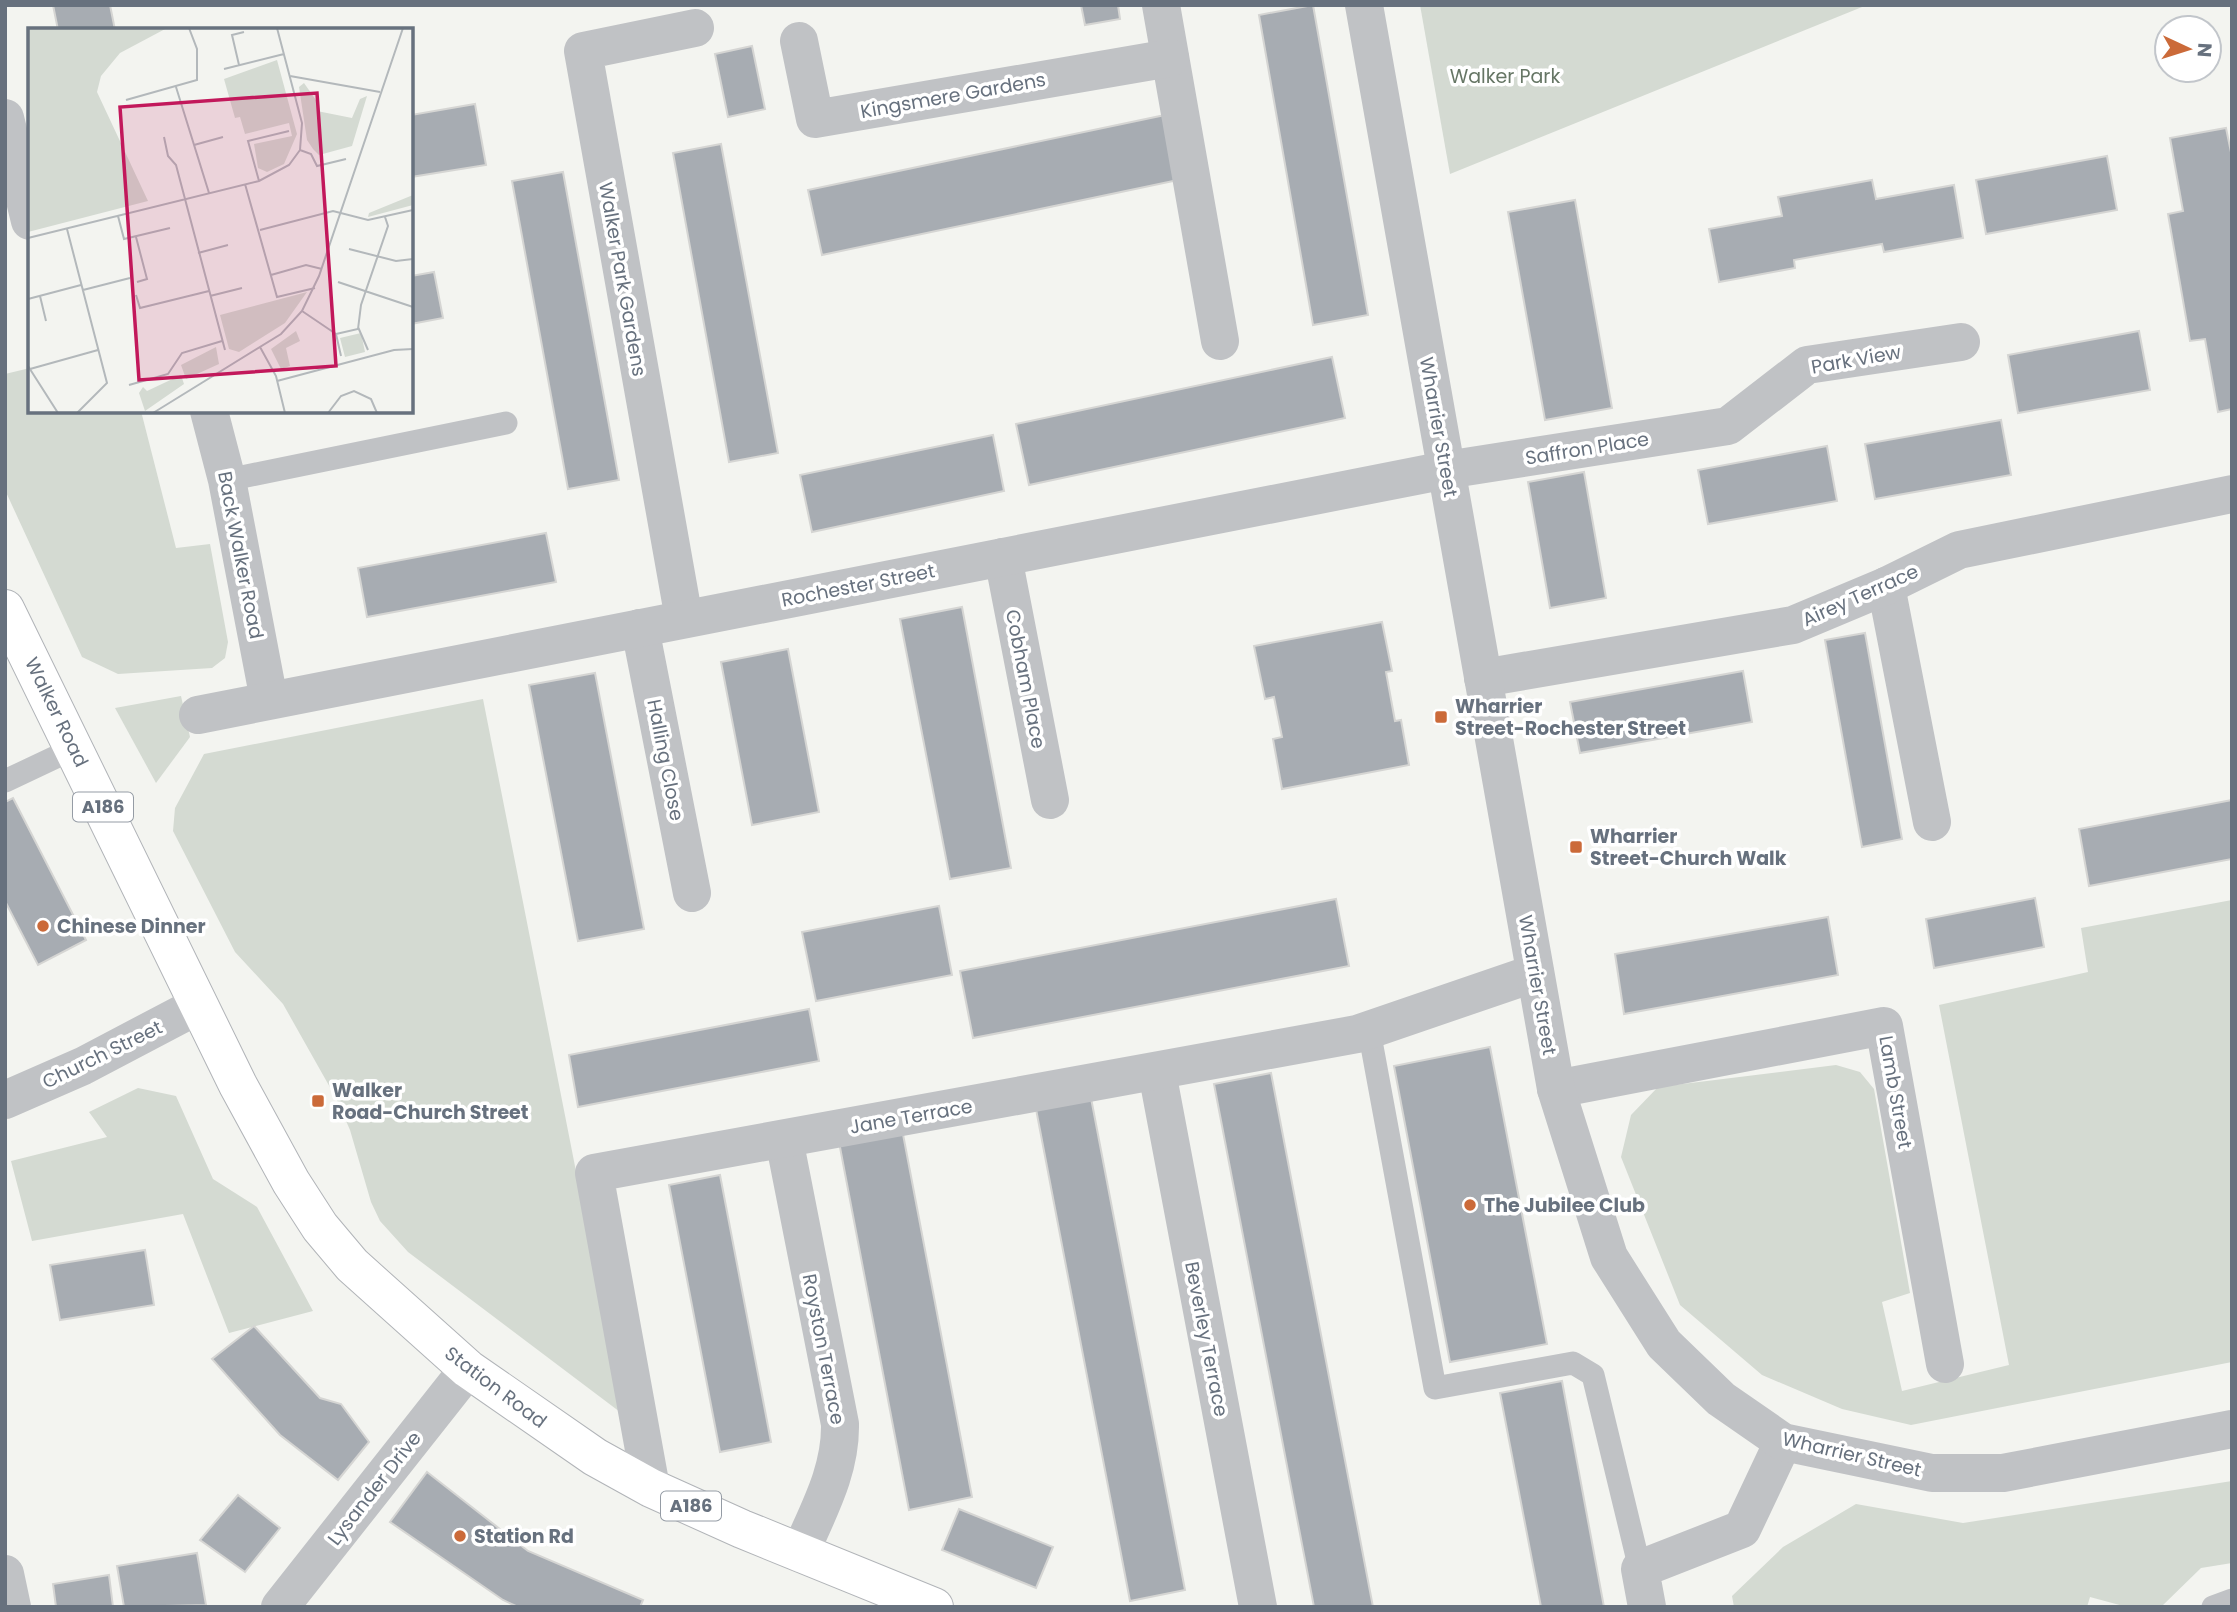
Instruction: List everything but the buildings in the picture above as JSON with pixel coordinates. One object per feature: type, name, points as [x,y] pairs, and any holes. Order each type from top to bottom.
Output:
[{"type":"main road","name":"Walker Road","points":[[5,609],[75,748],[197,1006]]},
{"type":"main road","name":"Station Road","points":[[197,1006],[290,1182],[320,1227],[352,1265],[389,1301],[468,1369],[573,1442],[651,1488],[800,1553],[934,1607]]},
{"type":"street","points":[[1161,5],[1220,341]]},
{"type":"street","name":"Wharrier Street","points":[[1364,5],[1556,1089],[1609,1257],[1664,1345],[1721,1399],[1783,1442],[1932,1474],[2003,1473],[2232,1429]]},
{"type":"street","name":"Walker Park Gardens","points":[[684,620],[583,51],[695,28]]},
{"type":"street","name":"Kingsmere Gardens","points":[[799,41],[815,119],[1170,58]]},
{"type":"street","points":[[5,118],[28,213]]},
{"type":"street","name":"Park View","points":[[1728,426],[1807,365],[1961,342]]},
{"type":"street","name":"Back Walker Road","points":[[210,413],[227,480],[270,700]]},
{"type":"street","name":"Saffron Place","points":[[1446,470],[1728,426]]},
{"type":"street","name":"Rochester Street","points":[[198,715],[1446,470]]},
{"type":"street","name":"Airey Terrace","points":[[1483,678],[1793,625],[1886,586],[1959,550],[2232,494]]},
{"type":"street","name":"Cobham Place","points":[[1003,557],[1050,800]]},
{"type":"street","points":[[1886,586],[1932,822]]},
{"type":"street","name":"Halling Close","points":[[640,628],[692,893]]},
{"type":"street","name":"Jane Terrace","points":[[651,1488],[594,1173],[1157,1072],[1369,1030],[1535,973]]},
{"type":"street","name":"Church Street","points":[[5,1100],[83,1066],[197,1006]]},
{"type":"street","name":"Lamb Street","points":[[1556,1089],[1884,1026],[1945,1364]]},
{"type":"street","name":"Beverley Terrace","points":[[1157,1072],[1258,1607]]},
{"type":"street","name":"Royston Terrace","points":[[784,1139],[840,1424],[840,1447],[834,1472],[800,1553]]},
{"type":"street","name":"Lysander Drive","points":[[280,1607],[468,1369]]},
{"type":"street","points":[[1647,1607],[1640,1569],[1742,1529],[1783,1442]]},
{"type":"street","points":[[5,1574],[12,1607]]},
{"type":"lane","points":[[227,480],[506,423]]},
{"type":"lane","points":[[5,781],[75,748]]},
{"type":"lane","points":[[1369,1030],[1435,1388],[1573,1363],[1594,1376],[1640,1569]]},
{"type":"lane","points":[[2213,1607],[2232,1600]]},
{"type":"green space","name":"Walker Park","points":[[1420,5],[1867,5],[1450,174]]},
{"type":"green space","points":[[28,368],[28,413],[142,413],[176,548],[210,544],[228,642],[225,658],[212,668],[118,674],[82,657],[5,490],[5,374]]},
{"type":"green space","points":[[181,696],[190,737],[156,783],[115,708]]},
{"type":"green space","points":[[483,699],[624,1415],[408,1252],[380,1221],[371,1202],[350,1130],[336,1098],[283,1004],[235,952],[173,831],[175,808],[204,754]]},
{"type":"green space","points":[[2232,900],[2232,1362],[1911,1425],[1842,1409],[1762,1375],[1680,1305],[1621,1157],[1631,1115],[1658,1087],[1836,1065],[1860,1072],[1874,1089],[1910,1293],[1882,1302],[1902,1391],[2009,1365],[1939,1005],[2088,972],[2081,928]]},
{"type":"green space","points":[[138,1088],[176,1096],[213,1179],[257,1207],[313,1311],[229,1333],[183,1214],[32,1241],[11,1161],[107,1137],[89,1112]]},
{"type":"green space","points":[[2232,1481],[2232,1563],[2201,1568],[2161,1607],[2127,1607],[2090,1597],[2087,1607],[1734,1607],[1732,1596],[1783,1547],[1856,1504],[1963,1523]]},
{"type":"place","name":"Wharrier Street-Rochester Street","points":[[1441,717]]},
{"type":"place","name":"Wharrier Street-Church Walk","points":[[1576,847]]},
{"type":"place","name":"Chinese Dinner","points":[[43,926]]},
{"type":"place","name":"Walker Road-Church Street","points":[[318,1101]]},
{"type":"place","name":"The Jubilee Club","points":[[1470,1205]]},
{"type":"place","name":"Station Rd","points":[[460,1536]]}]
